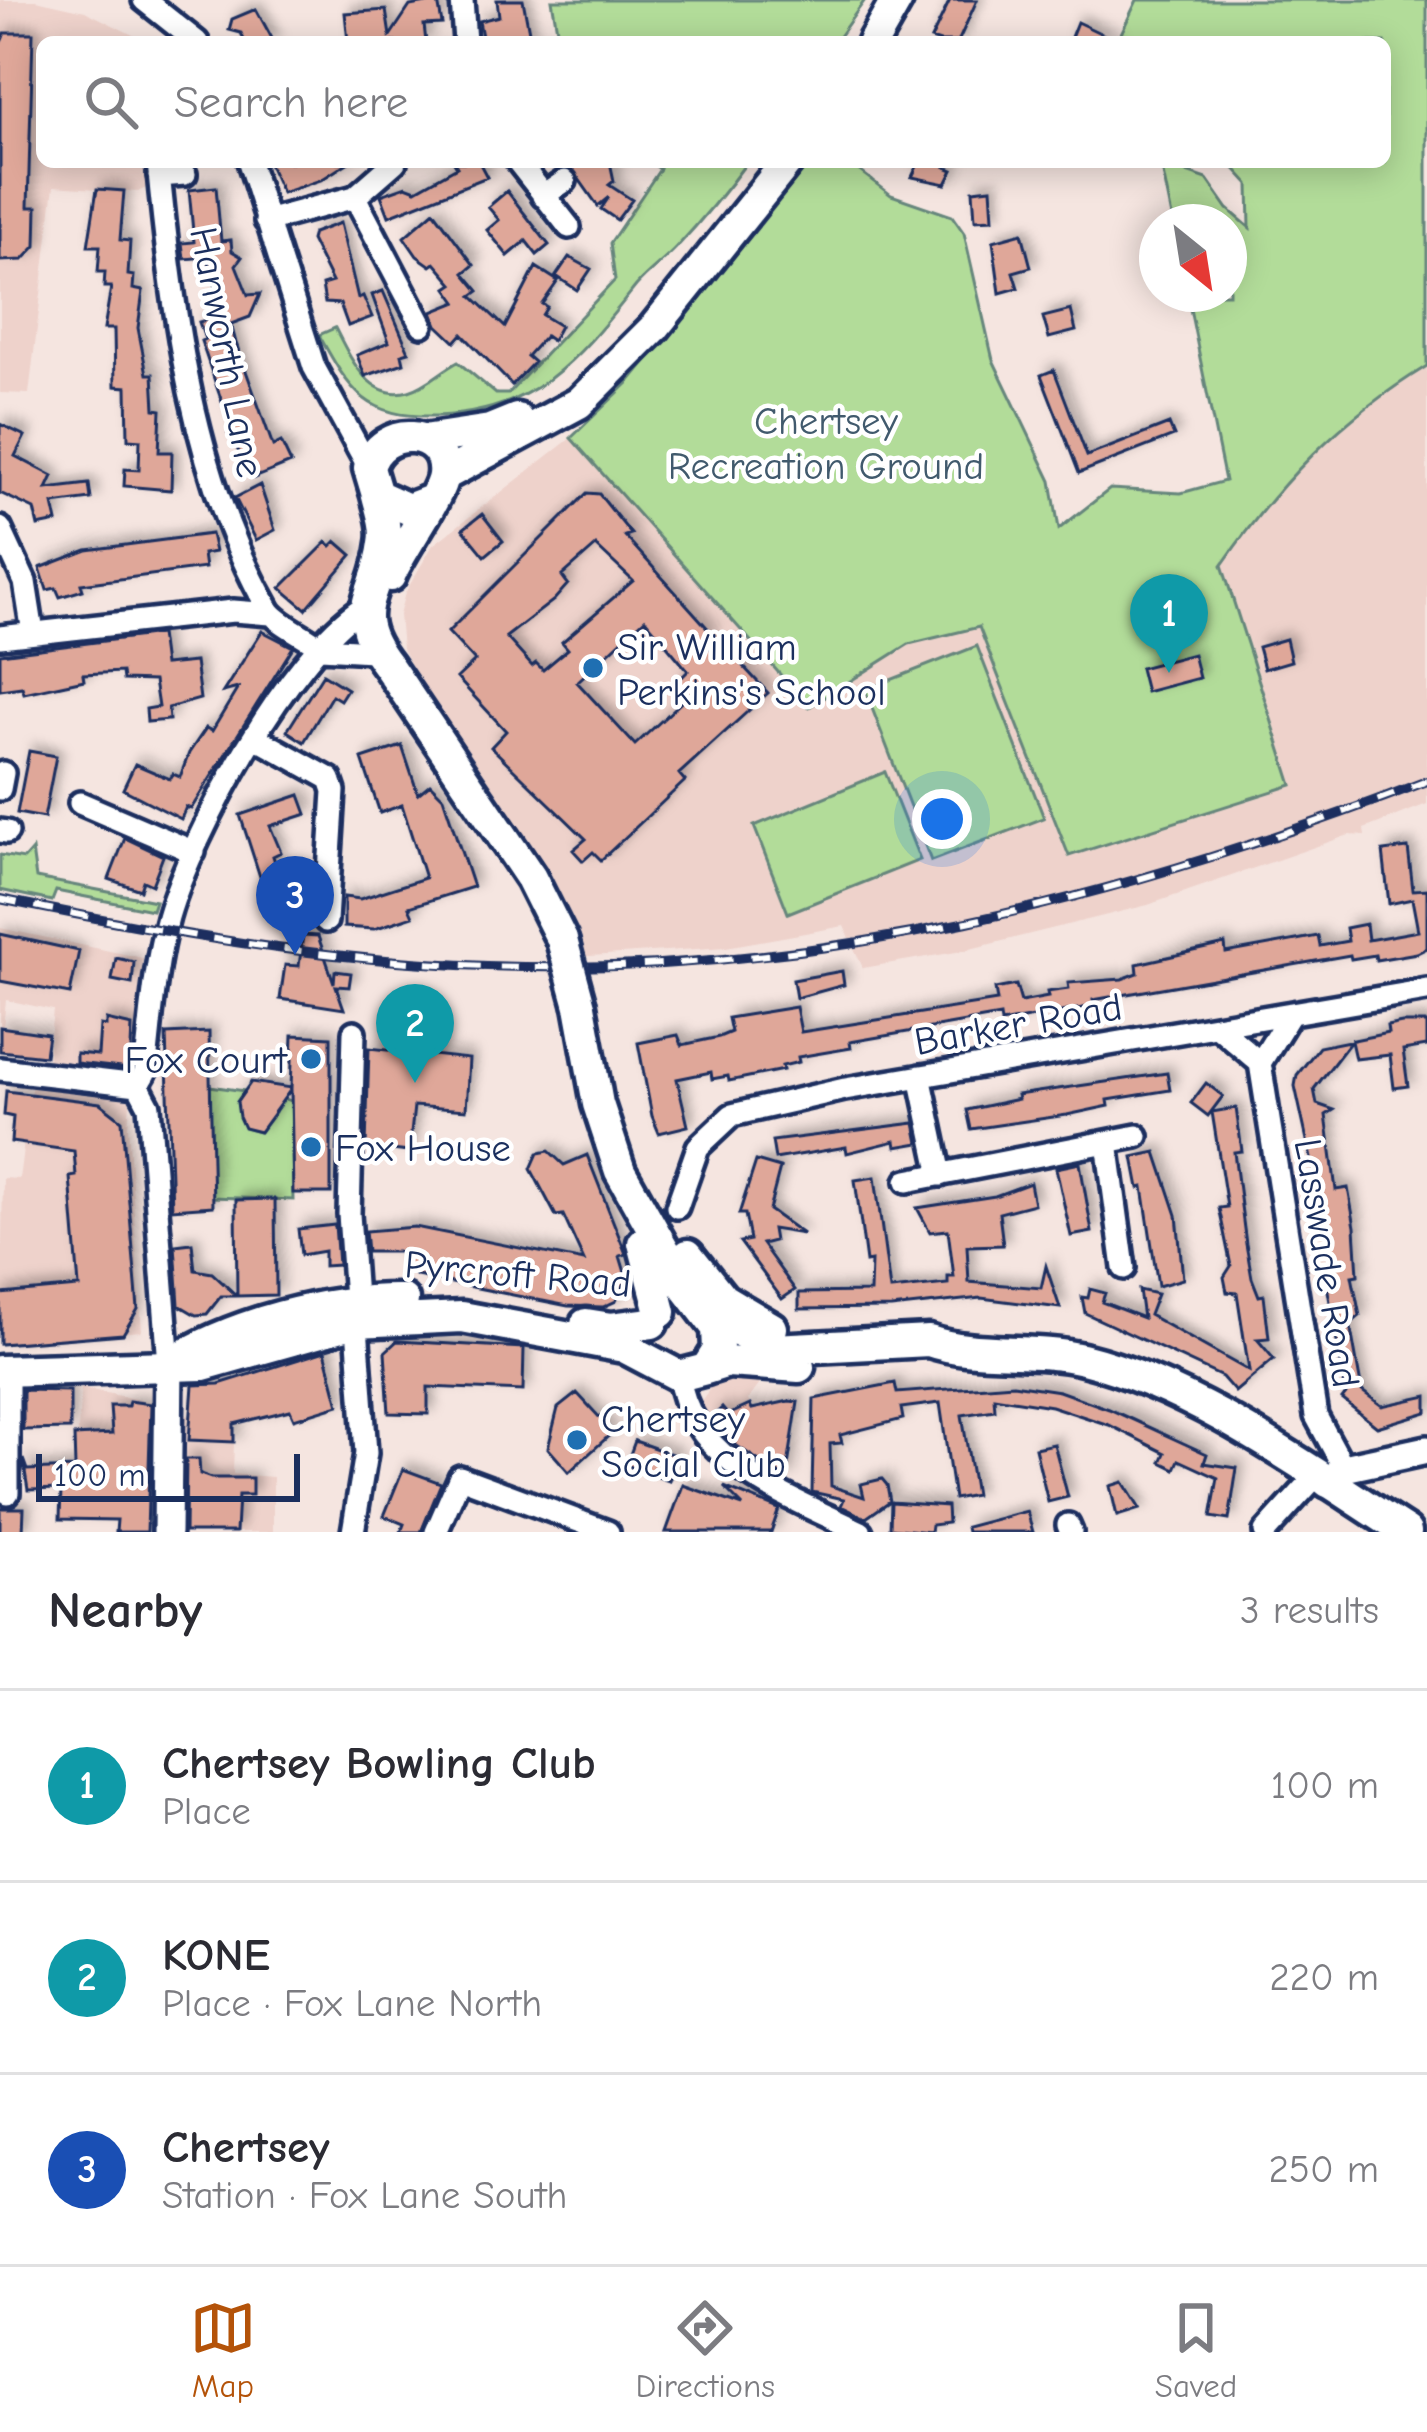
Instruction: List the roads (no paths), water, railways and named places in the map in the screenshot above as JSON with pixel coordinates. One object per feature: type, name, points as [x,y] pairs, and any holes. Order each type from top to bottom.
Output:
[{"type":"main road","points":[[882,36],[897,0]]},
{"type":"main road","points":[[374,482],[408,509],[549,423],[600,382],[654,328],[782,168]]},
{"type":"main road","points":[[600,382],[490,430],[424,440],[392,438],[377,450],[374,482],[384,545],[373,602],[377,655],[531,878],[562,940],[598,1104],[620,1171],[655,1276],[656,1317],[647,1343],[680,1369],[718,1350],[706,1313],[620,1171]]},
{"type":"main road","points":[[373,602],[436,488],[439,455],[424,440]]},
{"type":"main road","points":[[620,1171],[653,1203],[723,1299],[764,1326],[857,1347]]},
{"type":"main road","name":"Pyrcroft Road","points":[[169,1364],[199,1344],[355,1311],[464,1301],[611,1328],[656,1317]]},
{"type":"main road","points":[[656,1317],[680,1304],[706,1313]]},
{"type":"main road","name":"Pyrcroft Road","points":[[355,1311],[462,1317],[625,1347],[680,1369],[728,1363],[803,1367],[922,1358],[946,1347]]},
{"type":"main road","name":"Pyrcroft Road","points":[[706,1313],[774,1349],[928,1341],[946,1347],[1032,1348],[1137,1377],[1329,1476],[1406,1532]]},
{"type":"main road","points":[[4,1371],[104,1371],[169,1364],[167,1532]]},
{"type":"main road","points":[[1329,1476],[1427,1450]]},
{"type":"street","points":[[144,0],[189,36]]},
{"type":"street","points":[[463,0],[466,36]]},
{"type":"street","points":[[251,168],[314,367],[374,482]]},
{"type":"street","points":[[266,220],[355,197],[388,168]]},
{"type":"street","points":[[523,168],[569,226]]},
{"type":"street","name":"Hanworth Lane","points":[[185,174],[159,169],[200,439],[224,520],[271,614],[321,648]]},
{"type":"street","points":[[544,196],[565,182]]},
{"type":"street","points":[[355,197],[416,284],[422,325]]},
{"type":"street","points":[[335,404],[359,425],[392,438]]},
{"type":"street","points":[[0,529],[25,582],[32,633]]},
{"type":"street","points":[[139,1085],[145,1073],[157,963],[194,852],[256,738],[337,624],[373,602]]},
{"type":"street","points":[[0,637],[232,611],[271,614]]},
{"type":"street","points":[[321,648],[377,655]]},
{"type":"street","points":[[256,738],[330,779],[334,791],[326,921]]},
{"type":"street","points":[[80,803],[194,852]]},
{"type":"street","name":"Barker Road","points":[[677,1207],[698,1148],[732,1115],[920,1076],[1427,989]]},
{"type":"street","points":[[1217,1026],[1260,1063],[1291,1013]]},
{"type":"street","points":[[353,1532],[366,1453],[349,1179],[354,1032]]},
{"type":"street","name":"Lasswade Road","points":[[1260,1063],[1329,1476]]},
{"type":"street","points":[[0,1069],[139,1085]]},
{"type":"street","points":[[920,1076],[941,1175]]},
{"type":"street","points":[[139,1085],[149,1106],[169,1364]]},
{"type":"street","points":[[907,1181],[1137,1136]]},
{"type":"street","points":[[1107,1142],[1124,1268]]},
{"type":"street","points":[[680,1369],[687,1412],[705,1439],[745,1471],[861,1532]]},
{"type":"street","points":[[4,1371],[8,1493]]},
{"type":"street","points":[[1265,1532],[1329,1476]]},
{"type":"street","points":[[436,1532],[460,1477],[597,1530]]},
{"type":"railway","points":[[0,899],[181,933],[364,958],[487,966],[730,959],[849,944],[1082,895],[1197,861],[1427,781]]},
{"type":"place","name":"Sir William Perkins's School","points":[[593,668]]},
{"type":"place","name":"Chertsey Bowling Club","points":[[1169,673]]},
{"type":"place","name":"Chertsey","points":[[295,955]]},
{"type":"place","name":"Fox Court","points":[[311,1059]]},
{"type":"place","name":"KONE","points":[[415,1083]]},
{"type":"place","name":"Fox House","points":[[311,1147]]},
{"type":"place","name":"Chertsey Social Club","points":[[577,1440]]},
{"type":"park label","name":"Chertsey Recreation Ground","points":[[826,442]]}]
